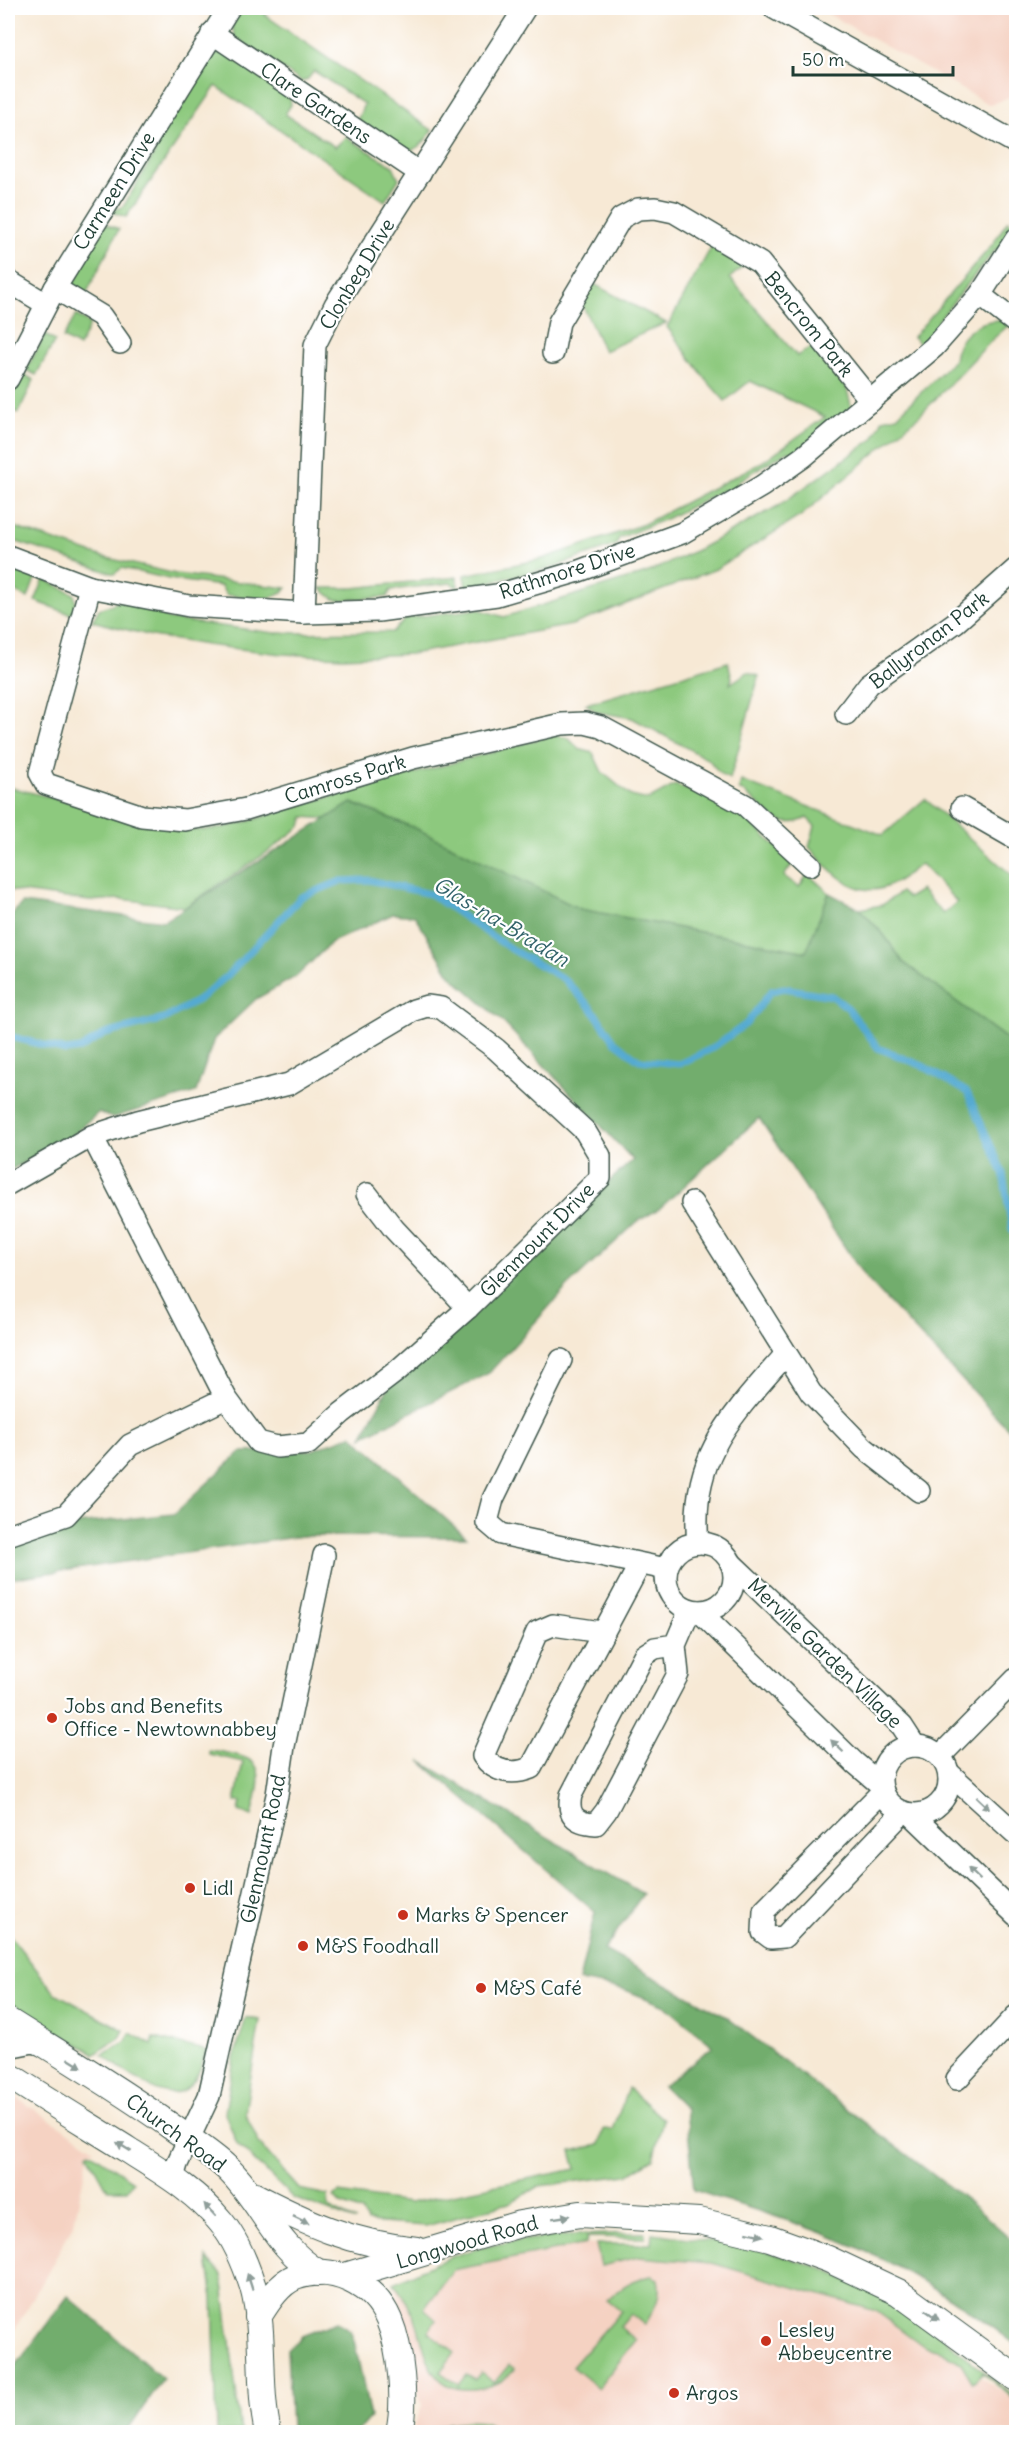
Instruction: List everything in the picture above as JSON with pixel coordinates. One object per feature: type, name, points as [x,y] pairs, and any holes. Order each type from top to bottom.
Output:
[{"type":"street","name":"Carmeen Drive","points":[[8,380],[50,296],[229,8]]},
{"type":"street","name":"Clonbeg Drive","points":[[304,613],[315,345],[335,305],[525,8]]},
{"type":"street","points":[[774,8],[804,15],[1017,143]]},
{"type":"street","name":"Clare Gardens","points":[[212,33],[420,173]]},
{"type":"street","name":"Bencrom Park","points":[[553,353],[559,322],[621,218],[638,209],[655,208],[674,212],[760,263],[871,401]]},
{"type":"street","name":"Rathmore Drive","points":[[8,556],[90,587],[189,606],[304,613],[378,611],[497,595],[579,571],[682,533],[762,486],[803,457],[934,347],[980,295],[1017,239]]},
{"type":"street","points":[[8,281],[101,316],[120,343]]},
{"type":"street","points":[[980,295],[1017,323]]},
{"type":"street","name":"Ballyronan Park","points":[[846,714],[869,684],[956,622],[1017,569]]},
{"type":"street","name":"Camross Park","points":[[90,587],[40,773],[46,784],[142,816],[186,820],[246,809],[413,758],[562,724],[585,723],[601,727],[732,797],[810,865]]},
{"type":"street","points":[[962,808],[1017,839]]},
{"type":"street","name":"Glenmount Drive","points":[[8,1184],[92,1136],[138,1121],[289,1084],[414,1010],[427,1006],[441,1008],[496,1048],[585,1131],[600,1156],[600,1178],[468,1308],[397,1371],[342,1413],[308,1444],[277,1446],[258,1442],[226,1398],[92,1136]]},
{"type":"street","points":[[367,1194],[394,1229],[468,1308]]},
{"type":"street","points":[[692,1203],[811,1394],[864,1448],[919,1491]]},
{"type":"street","points":[[698,1543],[697,1497],[705,1466],[722,1430],[786,1354]]},
{"type":"street","points":[[561,1360],[493,1499],[487,1522],[501,1534],[666,1569]]},
{"type":"street","points":[[8,1535],[66,1515],[130,1445],[226,1398]]},
{"type":"street","points":[[695,1611],[716,1608],[728,1596],[734,1581],[731,1563],[717,1548],[698,1543],[678,1550],[666,1569],[665,1578],[675,1602],[695,1611],[882,1788],[887,1800],[907,1813],[1017,1915]]},
{"type":"street","name":"Glenmount Road","points":[[173,2178],[209,2096],[277,1795],[284,1746],[324,1555]]},
{"type":"street","name":"Merville Garden Village","points":[[731,1563],[902,1726],[915,1746]]},
{"type":"street","points":[[601,1632],[553,1625],[537,1632],[483,1756],[487,1762],[506,1773],[519,1773],[531,1768],[601,1632],[640,1564]]},
{"type":"street","points":[[675,1645],[655,1648],[644,1655],[571,1795],[568,1808],[573,1818],[585,1823],[596,1824],[606,1811],[678,1674],[675,1645],[695,1611]]},
{"type":"street","points":[[944,1765],[1017,1679]]},
{"type":"street","points":[[944,1765],[949,1783],[942,1801],[923,1813],[907,1813],[784,1937],[771,1938],[763,1932],[764,1911],[882,1788],[887,1761],[900,1749],[915,1746],[933,1751],[944,1765],[1017,1834]]},
{"type":"street","points":[[957,2079],[1017,2016]]},
{"type":"street","name":"Church Road","points":[[8,2021],[189,2139],[229,2170],[249,2193],[284,2246],[303,2263],[319,2273]]},
{"type":"street","points":[[8,2046],[33,2042],[46,2045]]},
{"type":"street","name":"Church Road","points":[[8,2075],[173,2178],[201,2200],[228,2232],[238,2249],[253,2288],[258,2317],[262,2402],[268,2432]]},
{"type":"street","points":[[249,2193],[329,2232],[386,2247],[423,2251]]},
{"type":"street","name":"Longwood Road","points":[[345,2276],[520,2224],[580,2214],[699,2221],[780,2241],[828,2259],[898,2292],[1017,2378]]},
{"type":"street","points":[[258,2317],[282,2286],[294,2277],[319,2273],[345,2276],[373,2293],[389,2320],[402,2389],[399,2433]]},
{"type":"shaded area","points":[[825,8],[1016,8],[1016,94],[990,105],[823,11]]},
{"type":"shaded area","points":[[8,2092],[95,2149],[89,2152],[74,2223],[46,2276],[15,2329],[8,2336]]},
{"type":"shaded area","points":[[584,2244],[810,2264],[1016,2401],[1016,2432],[412,2432],[422,2406],[394,2283]]},
{"type":"green space","points":[[238,8],[270,8],[265,15],[432,130],[427,138],[419,146],[406,152],[357,121],[364,104],[314,71],[308,79],[302,82],[235,37],[231,22]]},
{"type":"green space","points":[[223,52],[290,97],[291,105],[285,114],[335,147],[346,137],[393,166],[399,179],[385,201],[216,86],[126,217],[109,211],[123,207],[155,153],[153,138],[210,55]]},
{"type":"green space","points":[[1008,220],[1016,227],[1016,232],[1005,249],[996,249],[938,321],[940,330],[923,346],[913,337],[992,245]]},
{"type":"green space","points":[[102,223],[119,229],[83,300],[73,290],[73,284]]},
{"type":"green space","points":[[713,244],[744,265],[730,278],[797,356],[813,346],[846,386],[852,409],[795,453],[788,451],[738,481],[737,488],[728,493],[723,490],[668,518],[619,538],[616,545],[551,568],[466,587],[464,575],[542,559],[644,524],[762,462],[825,417],[750,381],[725,401],[667,327]]},
{"type":"green space","points":[[590,282],[666,323],[604,351],[580,300]]},
{"type":"green space","points":[[76,315],[90,324],[79,347],[63,338]]},
{"type":"green space","points":[[998,320],[1011,323],[921,414],[802,515],[716,569],[572,625],[411,654],[343,657],[282,654],[206,645],[152,636],[92,621],[99,609],[120,601],[153,606],[168,619],[275,633],[392,632],[407,618],[478,609],[504,617],[646,573],[697,550],[778,506],[873,439],[883,419],[897,416],[954,360],[959,344],[968,332],[982,323]]},
{"type":"green space","points":[[45,335],[55,341],[36,375],[26,370]]},
{"type":"green space","points":[[23,374],[34,380],[18,413],[8,408],[8,405]]},
{"type":"green space","points":[[8,525],[103,557],[176,574],[287,588],[274,597],[250,598],[226,595],[221,586],[169,579],[122,568],[114,574],[8,539]]},
{"type":"green space","points":[[8,564],[36,576],[28,598],[8,588]]},
{"type":"green space","points":[[457,577],[458,588],[451,583],[391,590],[387,597],[340,600],[334,599],[320,588],[353,588]]},
{"type":"green space","points":[[44,579],[74,594],[76,603],[73,615],[35,601]]},
{"type":"green space","points":[[728,662],[732,678],[730,684],[748,672],[759,676],[730,779],[721,775],[709,760],[632,718],[597,712],[586,704]]},
{"type":"green space","points":[[554,735],[568,738],[579,749],[593,753],[602,772],[631,796],[648,800],[675,785],[739,811],[793,863],[784,876],[799,887],[808,874],[829,893],[807,952],[579,909],[415,828],[352,803],[327,819],[304,817],[301,826],[269,851],[185,907],[121,899],[89,901],[8,890],[8,787],[187,830],[203,830],[248,821]]},
{"type":"green space","points":[[741,781],[883,835],[925,799],[1016,879],[1016,1046],[903,962],[884,935],[860,909],[882,905],[901,892],[908,898],[921,890],[943,914],[957,902],[921,864],[898,881],[881,889],[869,890],[847,882],[836,875],[809,847],[815,826],[807,818],[796,822],[778,820],[739,789]]},
{"type":"green space","points":[[351,803],[415,828],[580,909],[806,952],[829,893],[860,909],[884,935],[903,962],[1016,1046],[1016,1437],[864,1276],[759,1118],[659,1209],[638,1221],[567,1287],[489,1373],[362,1437],[397,1371],[633,1160],[502,1021],[451,976],[415,916],[393,914],[332,942],[297,976],[256,999],[214,1039],[196,1092],[112,1118],[99,1112],[70,1138],[8,1171],[8,919],[22,903],[164,921]]},
{"type":"green space","points":[[352,1435],[466,1537],[302,1536],[8,1579],[8,1531],[174,1514],[241,1452],[312,1450]]},
{"type":"green space","points":[[209,1750],[241,1756],[256,1766],[259,1774],[252,1816],[239,1811],[241,1802],[235,1802],[243,1762],[209,1754]]},
{"type":"green space","points":[[420,1761],[643,1894],[604,1950],[725,2016],[969,2202],[1016,2243],[1016,2345],[973,2313],[926,2283],[853,2245],[694,2190],[686,2109],[663,2086],[713,2046],[665,2006],[623,1989],[579,1981],[595,1912]]},
{"type":"green space","points":[[8,1933],[55,1993],[124,2030],[120,2038],[95,2054],[8,2002]]},
{"type":"green space","points":[[246,2018],[260,2020],[245,2113],[259,2143],[299,2189],[328,2195],[328,2207],[356,2221],[293,2198],[237,2144],[225,2113],[234,2058]]},
{"type":"green space","points":[[130,2033],[152,2045],[154,2038],[206,2050],[198,2073],[188,2087],[177,2093],[163,2092],[134,2077],[102,2055],[127,2041]]},
{"type":"green space","points":[[628,2088],[663,2119],[653,2159],[627,2175],[539,2186],[509,2203],[426,2226],[367,2222],[362,2212],[341,2204],[334,2197],[339,2193],[409,2203],[576,2169],[571,2151],[599,2145],[604,2129],[613,2130]]},
{"type":"green space","points":[[90,2152],[133,2181],[127,2190],[108,2190],[88,2154]]},
{"type":"green space","points":[[645,2233],[645,2238],[587,2237],[586,2244],[453,2270],[424,2309],[436,2320],[428,2332],[455,2352],[440,2372],[459,2385],[467,2375],[475,2380],[481,2372],[494,2383],[509,2365],[515,2369],[502,2381],[486,2387],[459,2389],[439,2379],[428,2360],[413,2313],[394,2283],[448,2258],[488,2246],[555,2236]]},
{"type":"green space","points":[[652,2233],[748,2246],[816,2266],[908,2309],[1016,2398],[1016,2401],[983,2373],[973,2383],[961,2363],[938,2349],[925,2347],[876,2311],[712,2263],[638,2257],[601,2266],[596,2244],[651,2244]]},
{"type":"green space","points":[[207,2258],[222,2275],[241,2432],[217,2432],[213,2298]]},
{"type":"green space","points":[[652,2276],[658,2279],[659,2286],[654,2308],[645,2325],[631,2314],[620,2327],[636,2340],[598,2388],[572,2367],[621,2311],[607,2300],[628,2284]]},
{"type":"green space","points":[[68,2296],[163,2379],[126,2432],[8,2432],[8,2376]]},
{"type":"green space","points":[[337,2322],[350,2330],[355,2344],[370,2417],[357,2432],[297,2432],[291,2427],[287,2350],[302,2336]]},
{"type":"green space","points":[[487,2422],[506,2432],[485,2430],[463,2432],[456,2427],[451,2432],[420,2432],[449,2423]]},
{"type":"waterway","name":"Glas-na-Bradan","points":[[8,1036],[66,1051],[80,1049],[105,1034],[164,1019],[198,1000],[227,976],[301,897],[341,881],[369,880],[430,894],[511,949],[564,979],[592,1009],[615,1042],[639,1060],[679,1064],[711,1049],[746,1024],[771,991],[784,988],[832,996],[848,1008],[878,1048],[923,1066],[967,1092],[1003,1173],[1012,1229],[1016,1234]]},
{"type":"place","name":"Jobs and Benefits Office - Newtownabbey","points":[[52,1718]]},
{"type":"place","name":"Lidl","points":[[190,1888]]},
{"type":"place","name":"Marks & Spencer","points":[[403,1915]]},
{"type":"place","name":"M&S Foodhall","points":[[303,1946]]},
{"type":"place","name":"M&S Café","points":[[481,1988]]},
{"type":"place","name":"Lesley Abbeycentre","points":[[766,2341]]},
{"type":"place","name":"Argos","points":[[674,2393]]}]
